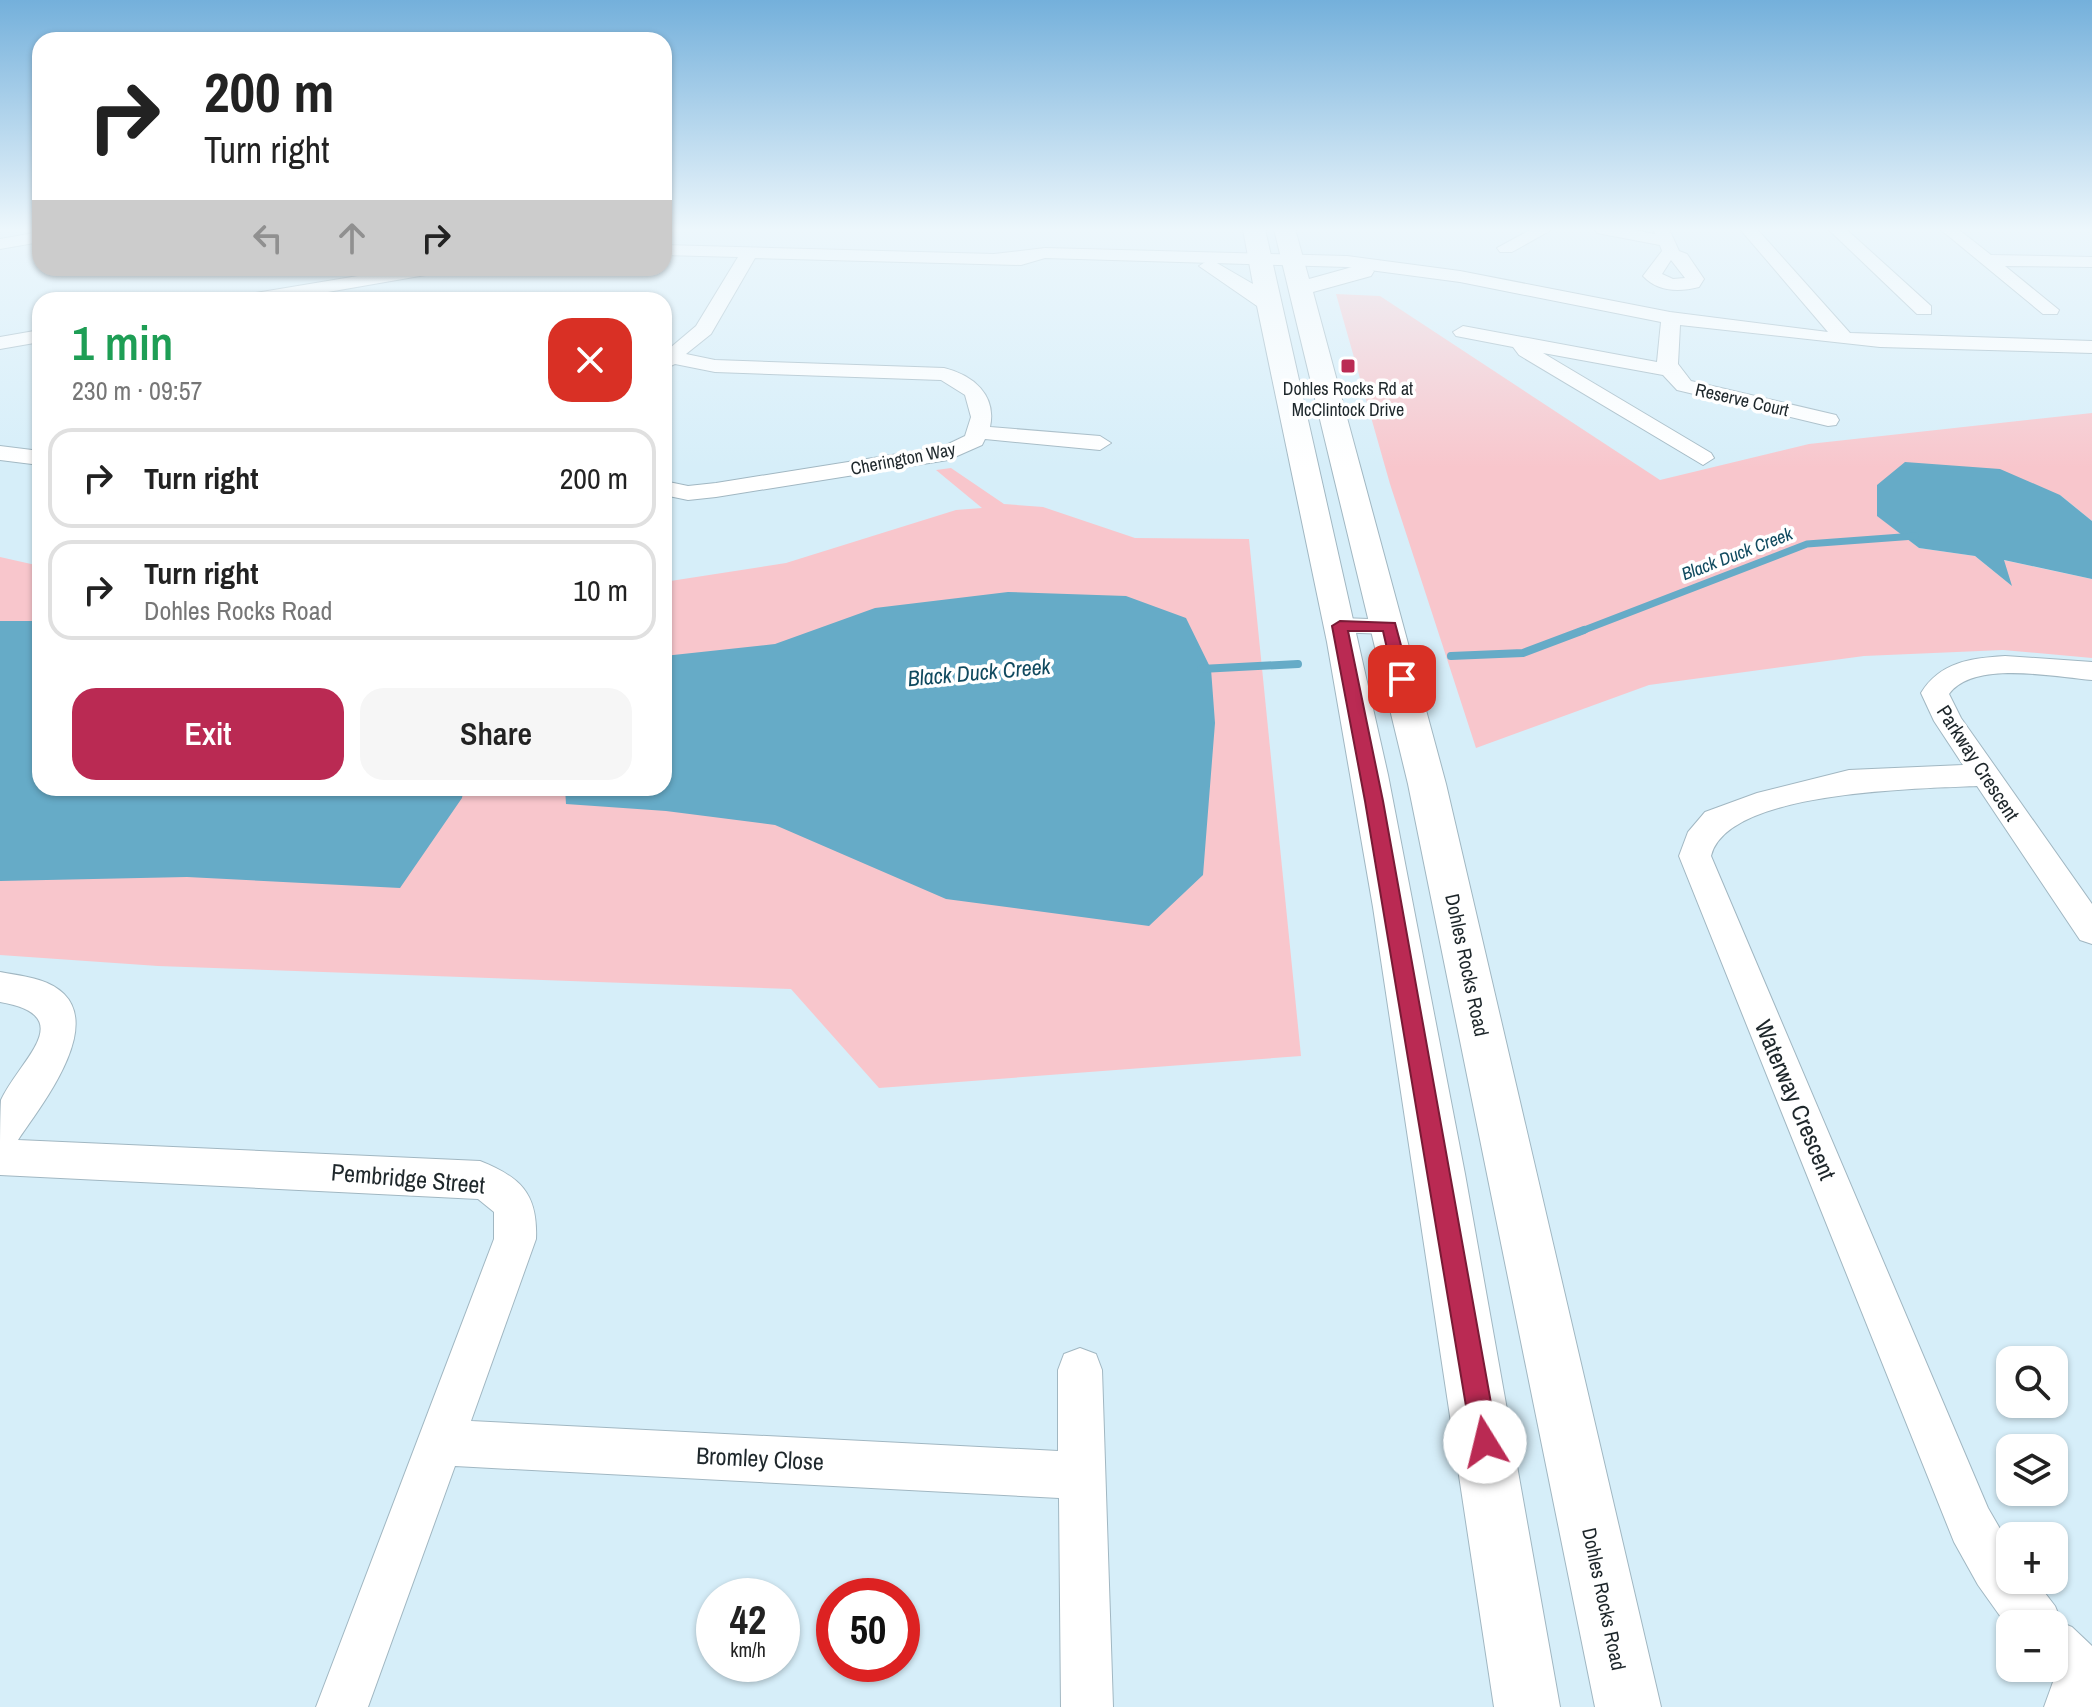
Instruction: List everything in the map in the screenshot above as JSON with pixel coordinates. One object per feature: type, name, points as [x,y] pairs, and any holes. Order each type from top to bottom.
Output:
[{"type":"main road","name":"Dohles Rocks Road","points":[[1294,309],[1340,626],[1374,801],[1472,1365],[1527,1707]]},
{"type":"main road","name":"Dohles Rocks Road","points":[[1298,309],[1389,626],[1628,1707]]},
{"type":"street","name":"Cherington Way","points":[[672,357],[704,330],[717,309]]},
{"type":"street","points":[[1622,309],[1671,318],[1844,338],[1952,346],[2092,347]]},
{"type":"street","points":[[1818,309],[1844,338]]},
{"type":"street","points":[[1463,332],[1668,370],[1671,318]]},
{"type":"street","points":[[0,343],[32,337]]},
{"type":"street","points":[[1519,342],[1526,351],[1703,458]]},
{"type":"street","points":[[1556,369],[1587,355]]},
{"type":"street","name":"Cherington Way","points":[[672,360],[715,366],[944,374],[963,381],[979,395],[978,432],[965,447],[925,458],[716,490],[688,493],[672,490]]},
{"type":"street","name":"Reserve Court","points":[[1668,370],[1684,386],[1701,393],[1828,420]]},
{"type":"street","points":[[978,432],[1100,443]]},
{"type":"street","points":[[0,453],[32,457]]},
{"type":"street","points":[[1340,626],[1389,626]]},
{"type":"street","name":"Parkway Crescent","points":[[2092,671],[1971,667],[1945,677],[1935,693],[1938,706],[2092,930]]},
{"type":"street","name":"Waterway Crescent","points":[[1984,775],[1849,781],[1768,801],[1716,820],[1699,840],[1695,856],[1971,1525],[1995,1568],[2026,1610]]},
{"type":"street","points":[[0,987],[42,994],[55,1005],[59,1023],[58,1042],[0,1134]]},
{"type":"street","name":"Pembridge Street","points":[[0,1157],[480,1180],[500,1188],[512,1201],[517,1219],[515,1239],[342,1707]]},
{"type":"street","points":[[1080,1370],[1087,1707]]},
{"type":"street","name":"Bromley Close","points":[[439,1442],[1080,1476]]},
{"type":"shaded area","points":[[1340,309],[1399,309],[1660,480],[1809,444],[2092,413],[2092,521],[2060,495],[1877,485],[1877,515],[1919,548],[1975,556],[2011,585],[2003,560],[2092,579],[2092,658],[2003,650],[1864,656],[1649,685],[1476,748],[1390,484]]},
{"type":"shaded area","points":[[951,468],[1004,504],[1043,507],[1135,538],[1249,539],[1301,1056],[879,1088],[791,989],[158,966],[0,955],[0,557],[32,564],[32,796],[672,796],[672,581],[786,563],[956,510],[982,508],[936,470]]},
{"type":"water","points":[[1905,462],[2000,469],[2060,495],[2092,521],[2092,579],[2004,560],[2012,586],[1975,556],[1919,548],[1877,516],[1877,485]]},
{"type":"water","points":[[1008,592],[1126,596],[1186,618],[1211,669],[1215,723],[1203,875],[1149,926],[946,899],[775,825],[666,811],[566,804],[566,796],[672,796],[672,655],[775,644],[875,608]]},
{"type":"water","points":[[0,621],[32,621],[32,796],[462,796],[400,888],[187,877],[0,881]]},
{"type":"waterway","name":"Black Duck Creek","points":[[1579,632],[1807,544],[1915,536]]},
{"type":"waterway","name":"Black Duck Creek","points":[[1451,656],[1523,653],[1584,630]]},
{"type":"waterway","name":"Black Duck Creek","points":[[1201,669],[1298,664]]},
{"type":"place","name":"Dohles Rocks Rd at McClintock Drive","points":[[1348,366]]},
{"type":"route","points":[[1402,679],[1389,626],[1340,626],[1374,801],[1485,1442]]}]
